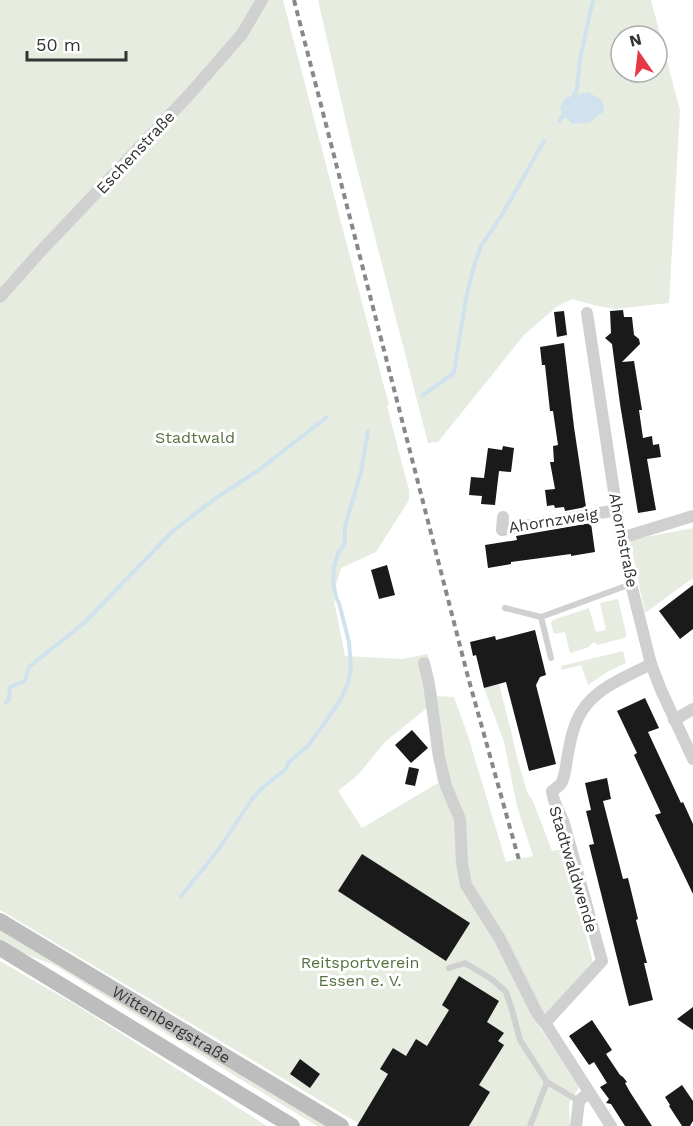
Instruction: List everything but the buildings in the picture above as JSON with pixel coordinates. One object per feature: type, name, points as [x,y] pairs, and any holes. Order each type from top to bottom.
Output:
[{"type":"main road","name":"Wittenbergstraße","points":[[0,921],[341,1126]]},
{"type":"main road","name":"Wittenbergstraße","points":[[0,948],[292,1126]]},
{"type":"street","name":"Eschenstraße","points":[[0,297],[196,87],[242,34],[262,0]]},
{"type":"street","name":"Ahornstraße","points":[[587,313],[621,538],[651,664],[660,690],[693,759]]},
{"type":"street","name":"Ahornzweig","points":[[503,517],[502,530],[617,510]]},
{"type":"street","points":[[621,538],[693,516]]},
{"type":"street","points":[[424,663],[439,757],[446,786],[460,819],[462,863],[466,885],[500,939],[537,1013],[611,1126]]},
{"type":"street","name":"Stadtwaldwende","points":[[545,1023],[602,961],[564,823],[553,801],[552,791],[559,787],[563,779],[576,722],[584,708],[609,686],[651,664]]},
{"type":"street","points":[[674,720],[693,709]]},
{"type":"street","points":[[576,1126],[579,1101],[589,1092]]},
{"type":"lane","points":[[505,608],[541,617],[632,584]]},
{"type":"lane","points":[[541,617],[551,658]]},
{"type":"lane","points":[[449,968],[465,963],[493,980],[506,992],[520,1040],[547,1082],[579,1101]]},
{"type":"lane","points":[[530,1126],[547,1082]]},
{"type":"green space","name":"Stadtwald","points":[[0,0],[283,0],[389,404],[387,406],[409,490],[409,500],[376,552],[341,568],[333,595],[345,656],[401,659],[428,654],[437,696],[454,697],[506,862],[533,856],[517,806],[504,742],[484,688],[499,684],[527,792],[533,801],[552,851],[564,849],[593,963],[547,1013],[541,1011],[497,944],[542,1031],[578,1084],[579,1088],[569,1103],[570,1126],[363,1126],[0,910]],"holes":[[[427,708],[430,716],[431,746],[438,783],[362,828],[338,791],[358,775],[386,741]]]},
{"type":"green space","points":[[318,0],[651,0],[657,24],[609,24],[609,84],[669,84],[669,68],[680,110],[669,303],[615,309],[572,299],[556,307],[524,335],[438,442],[428,443],[352,148]]},
{"type":"green space","points":[[693,528],[693,578],[645,613],[630,540]]},
{"type":"green space","points":[[618,599],[626,633],[624,638],[598,645],[594,642],[589,647],[570,653],[565,632],[554,634],[551,623],[553,620],[589,608],[596,632],[606,630],[600,603]]},
{"type":"green space","points":[[623,651],[626,663],[588,685],[581,665],[562,670],[561,666]]},
{"type":"green space","points":[[0,927],[328,1126],[317,1126],[54,965],[12,949],[0,941]]},
{"type":"green space","points":[[0,961],[78,1006],[267,1126],[0,1126]]},
{"type":"water","points":[[588,92],[602,100],[604,111],[590,122],[573,124],[560,109],[565,98]]},
{"type":"waterway","points":[[573,98],[577,88],[580,59],[593,0]]},
{"type":"waterway","points":[[559,121],[566,112]]},
{"type":"waterway","points":[[423,395],[454,373],[466,298],[481,246],[502,215],[544,141]]},
{"type":"waterway","points":[[6,702],[9,699],[10,687],[25,681],[29,667],[84,623],[174,530],[216,498],[259,470],[327,417]]},
{"type":"waterway","points":[[181,896],[219,849],[252,799],[308,746],[340,701],[348,683],[351,668],[349,642],[333,580],[338,553],[345,543],[345,527],[361,472],[368,431]]},
{"type":"railway","points":[[294,0],[468,677],[519,860]]},
{"type":"park label","name":"Reitsportverein Essen e. V.","points":[[360,971]]}]
